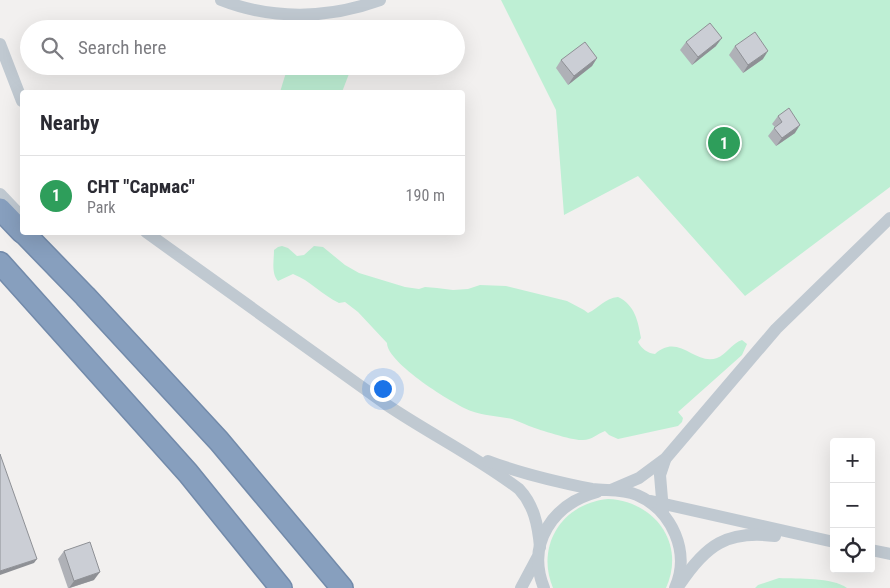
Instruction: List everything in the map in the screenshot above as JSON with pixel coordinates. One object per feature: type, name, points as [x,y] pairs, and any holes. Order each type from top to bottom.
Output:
[{"type":"highway","points":[[0,209],[20,229]]},
{"type":"highway","points":[[26,235],[219,441],[342,588]]},
{"type":"highway","points":[[0,262],[188,473],[281,588]]},
{"type":"street","points":[[221,0],[240,8],[280,15],[313,15],[364,6],[380,0]]},
{"type":"street","points":[[0,44],[20,96]]},
{"type":"street","points":[[0,194],[20,216]]},
{"type":"street","points":[[521,588],[535,564],[545,532],[559,511],[569,502],[582,496],[606,490],[639,478],[666,458],[771,335],[890,218]]},
{"type":"street","points":[[38,235],[85,296]]},
{"type":"street","points":[[150,235],[386,405],[506,479],[525,495],[535,517],[540,550],[539,570],[544,588]]},
{"type":"street","points":[[0,278],[55,323]]},
{"type":"street","points":[[458,448],[532,476],[606,490],[621,490],[647,500],[658,508],[674,531],[680,556],[680,569],[676,588]]},
{"type":"street","points":[[666,458],[660,475],[662,503],[667,519]]},
{"type":"street","points":[[647,500],[830,541]]},
{"type":"street","points":[[676,588],[706,552],[718,544],[740,535],[759,534],[830,542]]},
{"type":"street","points":[[875,551],[890,554]]},
{"type":"green space","points":[[501,0],[890,0],[890,187],[745,296],[638,176],[564,215],[556,110]]},
{"type":"green space","points":[[285,75],[349,75],[343,90],[281,90]]},
{"type":"green space","points":[[282,246],[288,248],[297,256],[304,255],[314,246],[323,247],[345,265],[359,273],[405,287],[453,290],[468,289],[480,285],[506,286],[567,301],[588,313],[609,299],[618,297],[628,304],[635,314],[641,338],[638,342],[641,347],[655,354],[664,348],[672,346],[701,358],[709,359],[717,358],[742,340],[747,344],[742,355],[678,412],[683,418],[678,426],[618,439],[605,431],[588,439],[570,438],[540,430],[512,419],[471,411],[422,382],[398,361],[390,351],[387,343],[358,312],[345,302],[339,303],[333,300],[305,280],[293,274],[278,281],[274,270],[274,250]]},
{"type":"green space","points":[[608,499],[625,502],[640,508],[652,516],[662,528],[669,541],[672,556],[671,572],[666,588],[553,588],[548,572],[548,557],[551,542],[557,529],[566,518],[578,509],[592,502]]},
{"type":"green space","points":[[779,578],[824,580],[841,584],[847,588],[755,588],[758,585]]},
{"type":"building","points":[[710,23],[722,38],[698,57],[686,42]]},
{"type":"building","points":[[755,32],[768,51],[748,65],[735,46]]},
{"type":"building","points":[[585,42],[597,58],[574,76],[561,60]]},
{"type":"building","points":[[789,108],[800,125],[782,138],[774,128],[782,122],[778,116]]},
{"type":"building","points":[[0,454],[37,559],[0,571]]},
{"type":"building","points":[[90,542],[100,572],[74,581],[64,551]]},
{"type":"place","name":"СНТ \"Сармас\"","points":[[724,143]]}]
